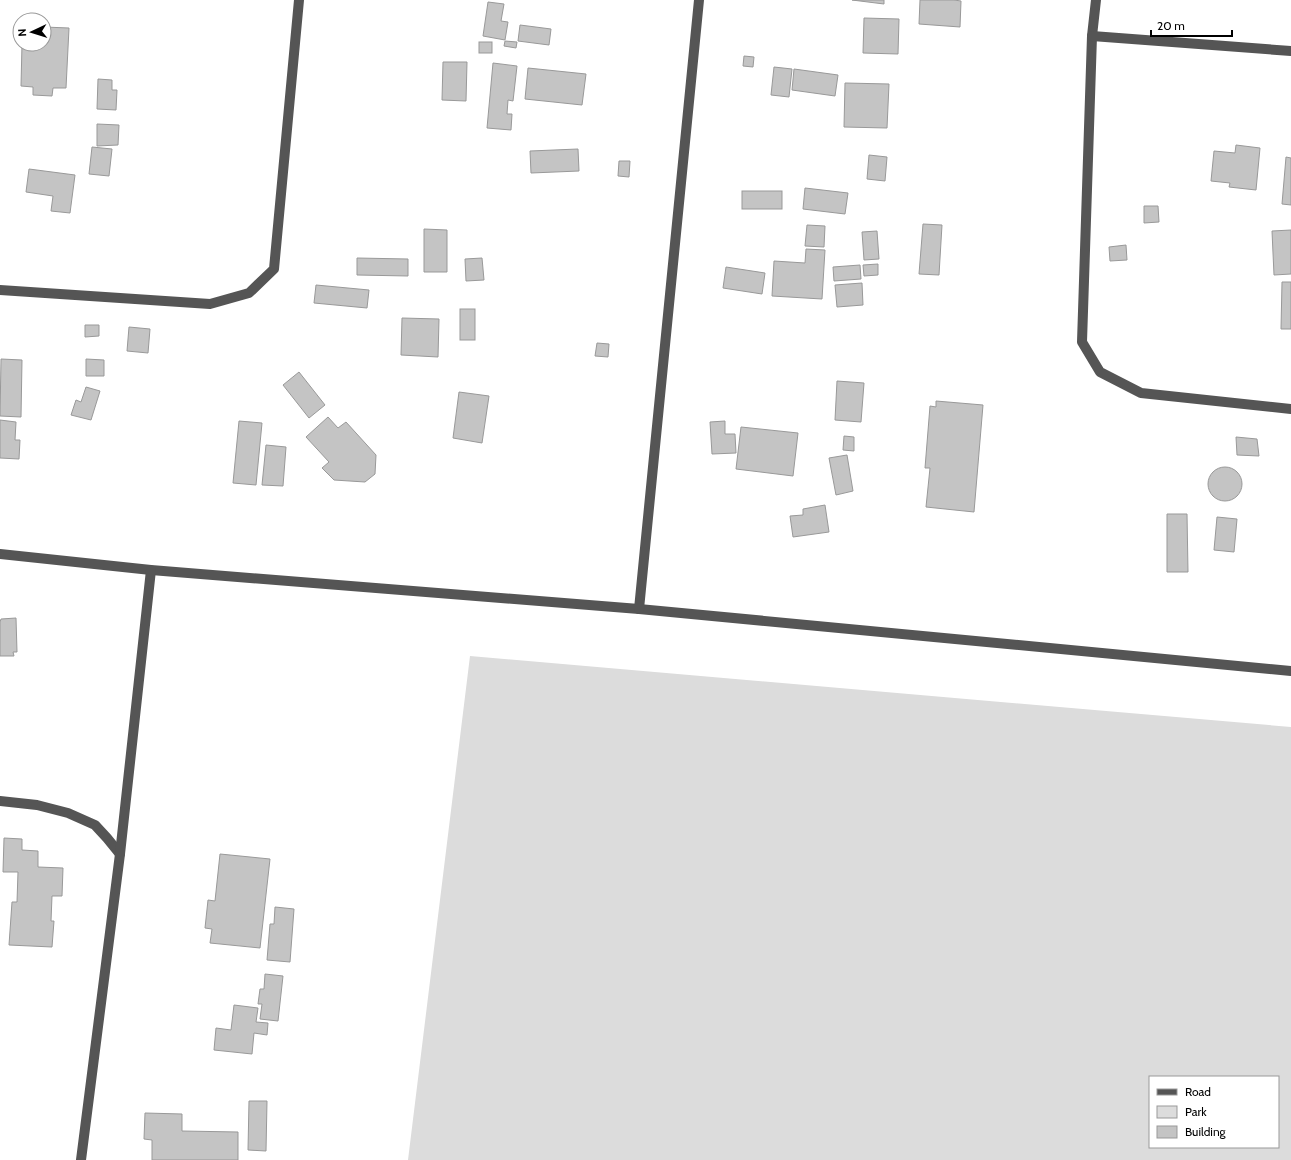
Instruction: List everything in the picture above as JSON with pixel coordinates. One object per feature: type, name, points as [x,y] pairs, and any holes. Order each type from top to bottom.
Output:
[{"type":"street","points":[[0,290],[210,304],[249,293],[274,268],[299,0]]},
{"type":"street","points":[[639,609],[699,0]]},
{"type":"street","points":[[1096,0],[1092,36],[1082,342],[1100,372],[1140,393],[1291,409]]},
{"type":"street","points":[[1092,36],[1291,51]]},
{"type":"street","points":[[0,554],[151,570],[639,609],[1291,671]]},
{"type":"street","points":[[81,1160],[120,854],[151,570]]},
{"type":"street","points":[[0,801],[37,805],[68,813],[95,825],[120,854]]},
{"type":"green space","points":[[470,656],[1291,727],[1291,1160],[408,1160]]},
{"type":"building","points":[[852,0],[884,0],[884,4]]},
{"type":"building","points":[[920,0],[961,1],[960,27],[919,24]]},
{"type":"building","points":[[488,2],[504,4],[501,21],[508,22],[505,40],[483,36]]},
{"type":"building","points":[[864,18],[899,19],[898,54],[863,53]]},
{"type":"building","points":[[520,25],[551,29],[549,45],[518,41]]},
{"type":"building","points":[[52,27],[69,28],[66,88],[53,88],[52,96],[33,95],[33,87],[21,86],[22,52],[52,52]]},
{"type":"building","points":[[505,41],[517,42],[516,48],[504,46]]},
{"type":"building","points":[[479,42],[492,42],[492,53],[479,53]]},
{"type":"building","points":[[744,56],[754,57],[753,67],[743,66]]},
{"type":"building","points":[[443,62],[467,62],[466,101],[442,100]]},
{"type":"building","points":[[493,63],[517,66],[513,101],[508,100],[507,114],[512,114],[511,130],[487,128]]},
{"type":"building","points":[[774,67],[792,69],[789,97],[771,95]]},
{"type":"building","points":[[528,68],[586,74],[582,105],[525,99]]},
{"type":"building","points":[[794,69],[838,75],[835,96],[792,90]]},
{"type":"building","points":[[98,79],[112,80],[112,90],[117,90],[116,110],[97,109]]},
{"type":"building","points":[[845,83],[889,84],[887,128],[844,127]]},
{"type":"building","points":[[97,124],[119,125],[118,145],[97,146]]},
{"type":"building","points":[[1236,145],[1260,148],[1256,190],[1229,187],[1230,183],[1211,181],[1214,151],[1235,153]]},
{"type":"building","points":[[92,147],[112,149],[109,176],[89,174]]},
{"type":"building","points":[[578,149],[579,171],[531,173],[530,151]]},
{"type":"building","points":[[869,155],[887,157],[885,181],[867,179]]},
{"type":"building","points":[[1286,157],[1291,158],[1291,205],[1282,204]]},
{"type":"building","points":[[619,161],[630,161],[629,177],[618,176]]},
{"type":"building","points":[[29,169],[75,175],[70,213],[51,211],[53,196],[26,192]]},
{"type":"building","points":[[805,188],[848,193],[845,214],[803,209]]},
{"type":"building","points":[[742,191],[782,191],[782,209],[742,209]]},
{"type":"building","points":[[1144,206],[1158,206],[1159,222],[1144,223]]},
{"type":"building","points":[[923,224],[942,225],[939,275],[919,274]]},
{"type":"building","points":[[807,225],[825,226],[824,247],[805,246]]},
{"type":"building","points":[[424,229],[447,230],[447,272],[424,272]]},
{"type":"building","points":[[1291,230],[1291,274],[1274,275],[1272,231]]},
{"type":"building","points":[[877,231],[879,259],[864,260],[862,232]]},
{"type":"building","points":[[1126,245],[1127,260],[1110,261],[1109,247]]},
{"type":"building","points":[[806,249],[825,250],[822,299],[772,296],[774,261],[805,263]]},
{"type":"building","points":[[357,258],[408,259],[408,276],[357,275]]},
{"type":"building","points":[[482,258],[484,280],[466,281],[465,259]]},
{"type":"building","points":[[878,264],[878,275],[864,276],[863,265]]},
{"type":"building","points":[[860,265],[861,279],[834,281],[833,267]]},
{"type":"building","points":[[726,267],[765,273],[762,294],[723,288]]},
{"type":"building","points":[[1282,282],[1291,282],[1291,329],[1281,329]]},
{"type":"building","points":[[862,283],[863,305],[837,307],[835,285]]},
{"type":"building","points":[[316,285],[369,290],[367,308],[314,303]]},
{"type":"building","points":[[460,309],[475,309],[475,340],[460,340]]},
{"type":"building","points":[[402,318],[439,319],[438,357],[401,355]]},
{"type":"building","points":[[85,325],[99,325],[99,336],[85,337]]},
{"type":"building","points":[[129,327],[150,329],[148,353],[127,351]]},
{"type":"building","points":[[597,343],[609,344],[608,357],[595,356]]},
{"type":"building","points":[[1,359],[22,360],[21,417],[0,416]]},
{"type":"building","points":[[86,359],[104,360],[104,376],[86,376]]},
{"type":"building","points":[[299,372],[325,405],[309,418],[283,385]]},
{"type":"building","points":[[837,381],[864,383],[861,422],[835,420]]},
{"type":"building","points":[[86,387],[100,391],[91,420],[71,415],[76,400],[81,402]]},
{"type":"building","points":[[459,392],[489,396],[482,443],[453,438]]},
{"type":"building","points":[[936,401],[983,405],[974,512],[926,507],[930,468],[925,468],[930,406],[936,407]]},
{"type":"building","points":[[328,417],[338,428],[346,422],[376,455],[375,474],[365,482],[334,480],[322,468],[329,462],[306,437]]},
{"type":"building","points":[[0,420],[16,422],[15,440],[20,440],[19,459],[0,458]]},
{"type":"building","points":[[239,421],[262,423],[256,485],[233,483]]},
{"type":"building","points":[[725,421],[725,434],[735,434],[736,453],[712,454],[710,422]]},
{"type":"building","points":[[741,427],[798,433],[793,476],[736,469]]},
{"type":"building","points":[[844,436],[854,437],[854,451],[843,450]]},
{"type":"building","points":[[1236,437],[1257,439],[1259,456],[1237,455]]},
{"type":"building","points":[[266,445],[286,447],[283,486],[262,485]]},
{"type":"building","points":[[847,455],[853,491],[836,495],[829,458]]},
{"type":"building","points":[[1225,467],[1237,472],[1242,484],[1237,496],[1225,501],[1213,496],[1208,484],[1213,472]]},
{"type":"building","points":[[825,505],[829,532],[793,537],[790,516],[803,515],[803,509]]},
{"type":"building","points":[[1167,514],[1187,514],[1188,572],[1167,572]]},
{"type":"building","points":[[1217,517],[1237,519],[1234,552],[1214,550]]},
{"type":"building","points":[[16,618],[17,652],[13,652],[14,656],[0,656],[1,619]]},
{"type":"building","points":[[4,838],[22,839],[22,850],[38,851],[38,867],[63,868],[62,896],[52,896],[51,921],[54,921],[52,947],[9,945],[12,902],[17,902],[18,872],[3,872]]},
{"type":"building","points":[[220,854],[270,859],[260,948],[210,943],[212,929],[205,928],[208,900],[215,901]]},
{"type":"building","points":[[275,907],[294,909],[290,962],[267,960],[270,924],[274,924]]},
{"type":"building","points":[[265,974],[283,976],[278,1021],[260,1019],[262,1004],[258,1004],[260,989],[264,989]]},
{"type":"building","points":[[234,1005],[258,1008],[256,1022],[268,1023],[267,1035],[254,1033],[252,1054],[214,1050],[216,1028],[231,1030]]},
{"type":"building","points":[[249,1101],[267,1101],[266,1151],[248,1150]]},
{"type":"building","points":[[145,1113],[182,1114],[182,1131],[238,1132],[238,1160],[152,1160],[152,1140],[144,1139]]}]
